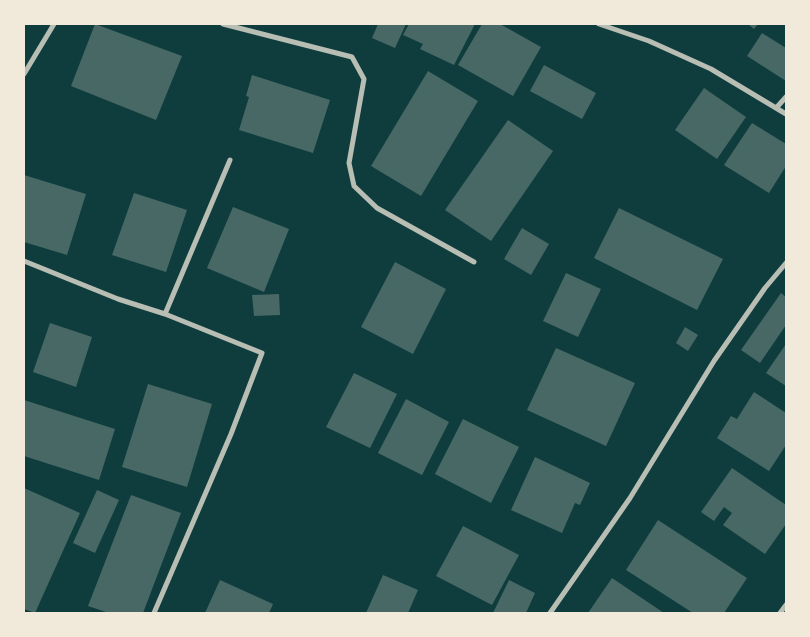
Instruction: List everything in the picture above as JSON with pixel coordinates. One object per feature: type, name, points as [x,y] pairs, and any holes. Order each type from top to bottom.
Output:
[{"type":"street","points":[[24,71],[54,24]]},
{"type":"street","points":[[223,24],[352,57],[364,79],[349,163],[354,186],[377,208],[474,262]]},
{"type":"street","points":[[599,24],[649,41],[711,69],[786,114]]},
{"type":"street","points":[[777,107],[786,97]]},
{"type":"street","points":[[165,314],[230,160]]},
{"type":"street","points":[[24,261],[118,299],[165,314],[262,353],[231,434],[154,613]]},
{"type":"street","points":[[550,613],[630,498],[714,361],[765,288],[786,263]]},
{"type":"street","points":[[780,613],[786,605]]},
{"type":"building","points":[[95,24],[182,56],[156,120],[71,86]]},
{"type":"building","points":[[378,24],[406,24],[395,48],[372,38]]},
{"type":"building","points":[[409,24],[475,24],[454,65],[420,49],[423,44],[403,35]]},
{"type":"building","points":[[482,24],[500,24],[541,47],[513,96],[458,65]]},
{"type":"building","points":[[748,24],[758,24],[754,29]]},
{"type":"building","points":[[762,33],[786,48],[786,81],[747,56]]},
{"type":"building","points":[[544,65],[596,93],[582,119],[530,91]]},
{"type":"building","points":[[428,71],[478,101],[421,196],[371,166]]},
{"type":"building","points":[[252,75],[330,100],[313,153],[239,130],[249,97],[246,96]]},
{"type":"building","points":[[704,88],[746,117],[717,159],[675,130]]},
{"type":"building","points":[[508,120],[553,151],[491,241],[445,210]]},
{"type":"building","points":[[752,123],[786,144],[786,166],[769,193],[724,165]]},
{"type":"building","points":[[24,175],[86,194],[67,255],[24,242]]},
{"type":"building","points":[[134,193],[187,210],[166,272],[112,255]]},
{"type":"building","points":[[233,207],[289,229],[264,292],[207,268]]},
{"type":"building","points":[[619,208],[723,259],[697,310],[594,258]]},
{"type":"building","points":[[522,228],[549,244],[531,275],[504,259]]},
{"type":"building","points":[[395,262],[446,289],[413,354],[361,327]]},
{"type":"building","points":[[566,273],[601,289],[578,337],[543,321]]},
{"type":"building","points":[[781,293],[786,297],[786,325],[760,363],[741,350]]},
{"type":"building","points":[[279,294],[280,315],[254,316],[252,295]]},
{"type":"building","points":[[50,323],[92,337],[76,387],[33,372]]},
{"type":"building","points":[[685,327],[698,335],[688,351],[676,343]]},
{"type":"building","points":[[786,344],[786,386],[766,373]]},
{"type":"building","points":[[556,348],[635,383],[606,446],[527,410]]},
{"type":"building","points":[[354,373],[397,394],[370,448],[326,427]]},
{"type":"building","points":[[148,384],[212,404],[187,487],[122,467]]},
{"type":"building","points":[[754,392],[786,413],[786,445],[769,471],[717,438],[731,416],[737,419]]},
{"type":"building","points":[[406,399],[449,422],[422,475],[378,453]]},
{"type":"building","points":[[24,400],[115,429],[99,480],[24,456]]},
{"type":"building","points":[[463,419],[519,447],[491,503],[435,474]]},
{"type":"building","points":[[535,457],[590,483],[580,505],[575,503],[562,533],[511,510]]},
{"type":"building","points":[[732,468],[786,505],[786,524],[765,554],[723,525],[732,513],[724,507],[714,521],[701,512]]},
{"type":"building","points":[[24,488],[80,513],[35,613],[24,609]]},
{"type":"building","points":[[97,490],[119,500],[95,553],[73,543]]},
{"type":"building","points":[[131,495],[181,513],[143,613],[109,613],[88,606]]},
{"type":"building","points":[[658,520],[747,578],[724,613],[693,613],[626,570]]},
{"type":"building","points":[[463,526],[519,555],[492,605],[436,576]]},
{"type":"building","points":[[383,575],[418,590],[408,613],[366,613]]},
{"type":"building","points":[[612,578],[664,613],[588,613]]},
{"type":"building","points":[[220,580],[273,604],[269,613],[205,613]]},
{"type":"building","points":[[509,580],[535,593],[526,613],[493,613]]}]
